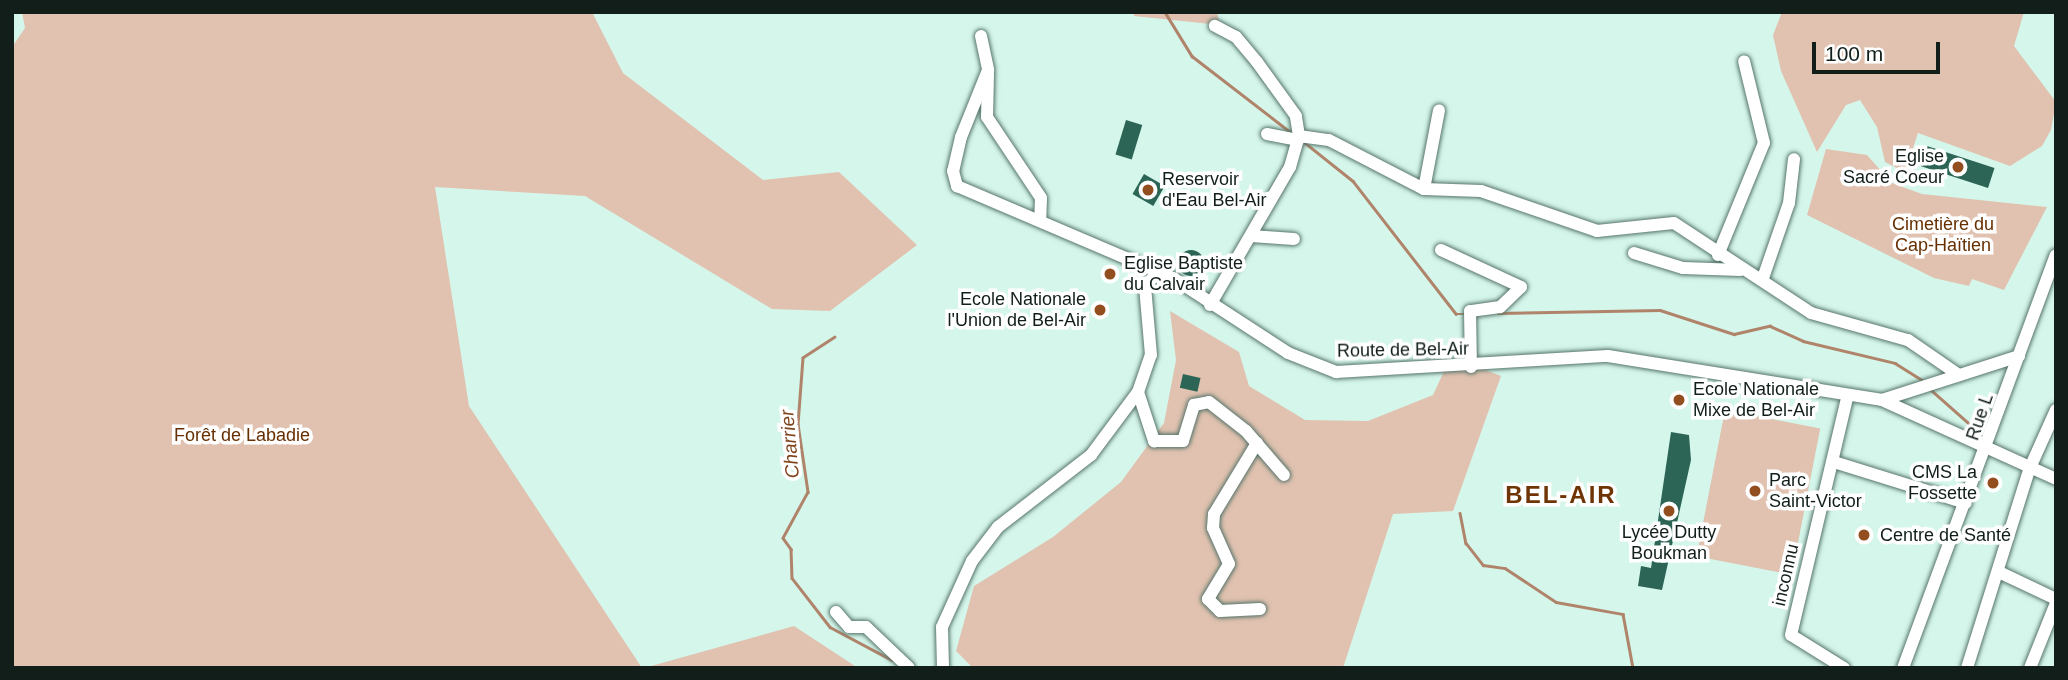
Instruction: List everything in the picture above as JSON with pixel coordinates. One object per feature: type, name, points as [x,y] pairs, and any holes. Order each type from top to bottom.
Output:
[{"type":"street","points":[[1210,306],[1251,236],[1298,138],[1296,116],[1257,62],[1236,37],[1215,26]]},
{"type":"street","points":[[981,36],[988,71],[987,117],[1041,198],[1040,221]]},
{"type":"street","points":[[1718,255],[1764,143],[1744,61]]},
{"type":"street","name":"Route de Bel-Air","points":[[988,71],[961,137],[955,183],[1157,273],[1287,353],[1336,372],[1471,367],[1608,356],[1847,399],[1882,400],[2019,356]]},
{"type":"street","points":[[1424,188],[1439,110]]},
{"type":"street","points":[[1267,134],[1329,140],[1424,188],[1481,191],[1597,231],[1674,223],[1718,255],[1763,278],[1811,313],[1908,340],[1959,374]]},
{"type":"street","points":[[1763,278],[1789,203],[1794,159]]},
{"type":"street","points":[[1251,236],[1294,239]]},
{"type":"street","points":[[1441,250],[1521,287],[1500,307],[1469,314],[1471,367]]},
{"type":"street","points":[[1634,253],[1683,268],[1746,271]]},
{"type":"street","name":"Rue L","points":[[1903,668],[1987,449],[2056,255]]},
{"type":"street","points":[[943,668],[942,627],[972,561],[998,527],[1091,455],[1138,392],[1151,355],[1145,286],[1157,273]]},
{"type":"street","points":[[2043,293],[2056,298]]},
{"type":"street","points":[[1138,392],[1154,441],[1183,440],[1194,405],[1203,401],[1222,408],[1284,475]]},
{"type":"street","name":"inconnu","points":[[1844,668],[1791,635],[1847,399]]},
{"type":"street","points":[[1882,400],[2029,470],[2056,480]]},
{"type":"street","points":[[1967,668],[2001,573],[2029,470],[2056,410]]},
{"type":"street","points":[[1257,443],[1214,514],[1213,528],[1229,564],[1208,599],[1220,611],[1260,608]]},
{"type":"street","points":[[1834,462],[1966,503]]},
{"type":"street","points":[[2001,573],[2056,601],[2030,668]]},
{"type":"street","points":[[836,612],[849,627],[866,627],[909,668]]},
{"type":"green space","name":"Forêt de Labadie","points":[[22,12],[592,12],[623,73],[763,180],[839,172],[917,245],[830,311],[772,309],[585,196],[435,187],[469,406],[642,668],[12,668],[12,47],[25,28]]},
{"type":"green space","points":[[1134,12],[1217,12],[1220,25],[1134,16]]},
{"type":"green space","points":[[1782,12],[2024,12],[2014,46],[2056,102],[2051,130],[2042,146],[2010,166],[1918,133],[1905,172],[1885,162],[1877,127],[1860,100],[1846,105],[1817,152],[1781,71],[1773,35]]},
{"type":"green space","name":"Cimetière du Cap-Haïtien","points":[[1826,149],[1867,155],[1892,183],[1922,194],[2047,207],[2004,290],[1972,279],[1969,286],[1934,278],[1807,215]]},
{"type":"green space","points":[[1170,311],[1239,352],[1249,386],[1305,420],[1368,421],[1433,395],[1446,367],[1465,362],[1501,376],[1453,511],[1393,514],[1343,668],[973,668],[956,651],[974,586],[1053,537],[1121,482],[1164,423],[1176,360]]},
{"type":"green space","points":[[1725,410],[1820,429],[1792,575],[1697,556]]},
{"type":"green space","points":[[794,626],[858,668],[644,668]]},
{"type":"building","points":[[1126,120],[1142,125],[1132,159],[1115,154]]},
{"type":"building","name":"Eglise Sacré Coeur","points":[[1927,146],[1995,168],[1988,188],[1921,166]]},
{"type":"building","name":"Reservoir d'Eau Bel-Air","points":[[1144,174],[1165,186],[1153,206],[1132,194]]},
{"type":"building","name":"Reservoir d'Eau Bel-Air","points":[[1191,250],[1200,254],[1204,263],[1200,272],[1191,276],[1182,272],[1178,263],[1182,254]]},
{"type":"building","points":[[1183,374],[1201,378],[1197,392],[1180,388]]},
{"type":"building","name":"Lycée Dutty Boukman","points":[[1671,432],[1689,435],[1691,460],[1662,590],[1638,586],[1641,566],[1651,568]]},
{"type":"waterway","points":[[1165,12],[1192,56],[1293,134]]},
{"type":"waterway","points":[[1304,142],[1353,181],[1456,314],[1467,314]]},
{"type":"waterway","points":[[1498,313],[1660,310],[1734,334],[1770,326],[1803,341],[1895,363],[1922,380]]},
{"type":"waterway","name":"Charrier","points":[[835,337],[803,358],[798,424],[808,492],[783,538],[791,549],[792,578],[830,627],[892,660]]},
{"type":"waterway","points":[[1930,389],[1982,435]]},
{"type":"waterway","points":[[1460,513],[1466,543],[1483,565],[1505,568],[1556,602],[1623,614],[1633,668]]},
{"type":"place","name":"Eglise Sacré Coeur","points":[[1958,167]]},
{"type":"place","name":"Reservoir d'Eau Bel-Air","points":[[1148,190]]},
{"type":"place","name":"Eglise Baptiste du Calvair","points":[[1110,274]]},
{"type":"place","name":"Ecole Nationale l'Union de Bel-Air","points":[[1100,310]]},
{"type":"place","name":"Ecole Nationale Mixe de Bel-Air","points":[[1679,400]]},
{"type":"place","name":"CMS La Fossette","points":[[1993,483]]},
{"type":"place","name":"Parc Saint-Victor","points":[[1755,491]]},
{"type":"place","name":"Lycée Dutty Boukman","points":[[1669,511]]},
{"type":"place","name":"Centre de Santé","points":[[1864,535]]},
{"type":"district","name":"BEL-AIR","points":[[1561,495]]}]
